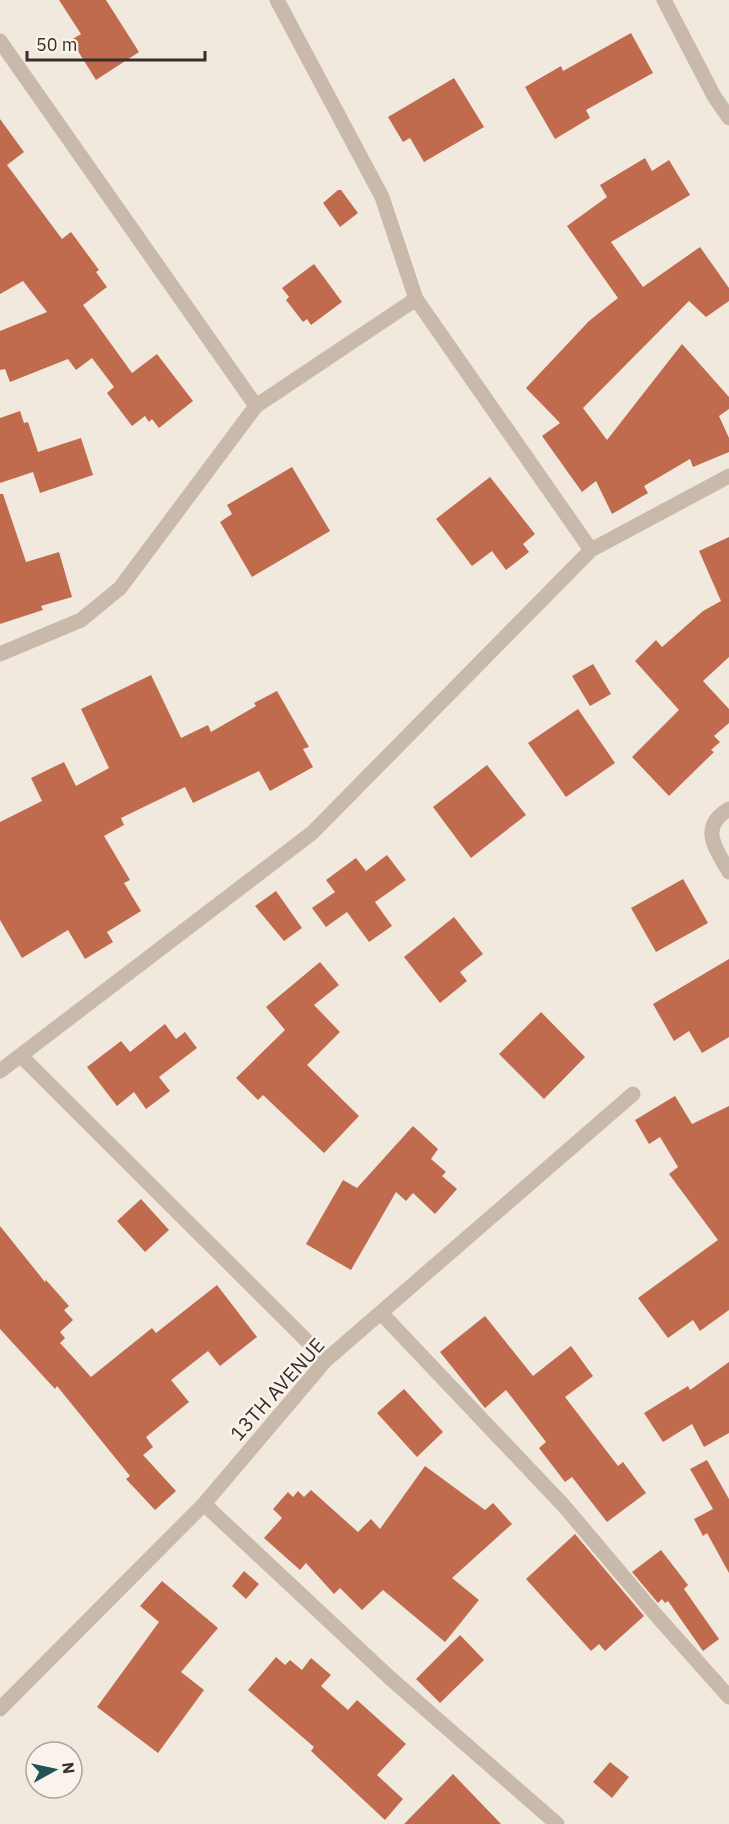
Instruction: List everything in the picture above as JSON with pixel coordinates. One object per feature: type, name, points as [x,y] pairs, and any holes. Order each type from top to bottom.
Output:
[{"type":"street","points":[[277,0],[382,197],[416,299],[591,550]]},
{"type":"street","points":[[664,0],[714,96],[729,118]]},
{"type":"street","points":[[0,41],[256,406]]},
{"type":"street","points":[[0,654],[81,620],[120,588],[256,406],[416,299]]},
{"type":"street","points":[[0,1071],[312,833],[591,550],[729,476]]},
{"type":"street","points":[[729,809],[719,815],[711,827],[713,845],[729,872]]},
{"type":"street","points":[[21,1056],[327,1360]]},
{"type":"street","name":"13TH AVENUE","points":[[0,1709],[204,1504],[327,1360],[633,1094]]},
{"type":"street","points":[[381,1313],[564,1506],[729,1697]]},
{"type":"street","points":[[204,1504],[390,1678],[557,1824]]},
{"type":"building","points":[[59,0],[106,0],[139,52],[96,80],[71,40],[81,34]]},
{"type":"building","points":[[631,33],[653,73],[586,110],[590,118],[555,139],[525,87],[561,66],[563,71]]},
{"type":"building","points":[[454,78],[484,127],[424,162],[410,138],[403,142],[388,117]]},
{"type":"building","points":[[0,119],[24,152],[7,165],[62,239],[71,232],[99,270],[96,272],[107,287],[83,305],[132,373],[157,354],[193,401],[159,428],[152,419],[149,422],[145,416],[132,426],[107,393],[114,387],[92,358],[76,370],[68,359],[10,382],[5,369],[0,370],[0,331],[47,312],[23,281],[0,294]]},
{"type":"building","points":[[645,158],[652,171],[669,160],[690,195],[611,242],[643,287],[700,247],[729,288],[729,301],[706,317],[689,301],[583,408],[607,440],[682,344],[729,397],[729,409],[719,416],[729,438],[729,452],[693,467],[690,459],[644,486],[648,493],[612,514],[596,481],[582,492],[542,436],[560,423],[526,388],[589,321],[618,298],[567,226],[607,197],[600,185]]},
{"type":"building","points":[[341,190],[358,213],[340,227],[323,203]]},
{"type":"building","points":[[314,264],[342,302],[311,325],[307,319],[303,322],[286,300],[289,297],[282,288]]},
{"type":"building","points":[[20,411],[24,423],[28,422],[38,452],[81,438],[93,475],[40,493],[33,472],[0,483],[0,418]]},
{"type":"building","points":[[292,467],[330,531],[252,577],[220,522],[232,514],[227,505]]},
{"type":"building","points":[[490,477],[535,534],[523,544],[529,552],[506,570],[492,551],[472,566],[436,519]]},
{"type":"building","points":[[0,494],[3,494],[26,562],[59,552],[72,597],[41,606],[43,610],[0,624]]},
{"type":"building","points":[[729,537],[729,657],[703,681],[729,709],[729,723],[714,736],[720,742],[711,750],[714,752],[669,796],[632,757],[679,710],[635,661],[656,640],[662,647],[703,611],[721,601],[699,551]]},
{"type":"building","points":[[593,664],[611,694],[590,706],[572,676]]},
{"type":"building","points":[[151,675],[181,738],[208,725],[211,732],[256,706],[254,703],[277,691],[309,747],[303,749],[313,767],[270,791],[259,771],[193,803],[185,787],[121,818],[124,825],[104,836],[130,880],[124,883],[141,911],[107,932],[113,942],[85,959],[68,930],[22,958],[0,920],[0,822],[42,801],[31,778],[64,762],[76,786],[109,768],[81,709]]},
{"type":"building","points":[[578,709],[615,763],[566,797],[528,743]]},
{"type":"building","points":[[487,765],[526,815],[471,858],[433,807]]},
{"type":"building","points":[[387,855],[406,880],[375,902],[392,926],[369,942],[347,912],[326,927],[312,908],[335,892],[326,880],[356,858],[366,871]]},
{"type":"building","points":[[683,879],[708,923],[656,952],[631,908]]},
{"type":"building","points":[[276,891],[302,928],[284,941],[255,906]]},
{"type":"building","points":[[454,917],[483,954],[460,972],[467,981],[440,1003],[404,957]]},
{"type":"building","points":[[729,959],[729,1037],[702,1053],[689,1031],[674,1041],[653,1004]]},
{"type":"building","points":[[320,962],[339,985],[314,1005],[340,1032],[307,1065],[359,1116],[324,1153],[263,1095],[258,1100],[236,1078],[285,1030],[266,1007]]},
{"type":"building","points":[[541,1012],[585,1057],[544,1099],[499,1054]]},
{"type":"building","points":[[165,1024],[176,1039],[185,1032],[197,1048],[159,1077],[170,1091],[146,1109],[134,1092],[117,1106],[87,1067],[121,1041],[130,1052]]},
{"type":"building","points":[[675,1096],[692,1124],[729,1106],[729,1310],[700,1331],[693,1320],[668,1338],[638,1298],[718,1240],[669,1174],[678,1167],[660,1137],[649,1144],[635,1120]]},
{"type":"building","points":[[413,1126],[438,1149],[431,1159],[446,1172],[442,1176],[457,1189],[435,1214],[413,1193],[406,1201],[396,1192],[351,1270],[306,1244],[343,1180],[357,1188]]},
{"type":"building","points":[[141,1199],[169,1230],[145,1252],[117,1221]]},
{"type":"building","points":[[0,1226],[45,1282],[46,1280],[69,1306],[64,1310],[73,1320],[60,1332],[65,1338],[60,1343],[91,1377],[152,1328],[156,1333],[217,1285],[257,1337],[220,1366],[208,1351],[171,1380],[189,1402],[146,1437],[153,1447],[143,1455],[176,1491],[155,1510],[126,1479],[130,1476],[57,1386],[55,1389],[0,1329]]},
{"type":"building","points":[[485,1316],[533,1376],[571,1346],[593,1376],[565,1397],[618,1466],[623,1462],[646,1493],[607,1522],[572,1477],[565,1482],[539,1448],[546,1442],[506,1390],[485,1408],[440,1352]]},
{"type":"building","points":[[729,1362],[729,1433],[704,1447],[692,1424],[663,1442],[644,1413],[688,1386],[690,1390]]},
{"type":"building","points":[[404,1389],[443,1432],[417,1457],[377,1413]]},
{"type":"building","points":[[707,1460],[729,1499],[729,1573],[707,1533],[703,1536],[694,1519],[713,1509],[690,1469]]},
{"type":"building","points":[[425,1466],[485,1510],[493,1503],[512,1524],[452,1578],[479,1600],[445,1642],[383,1590],[362,1610],[340,1588],[334,1594],[306,1563],[300,1570],[264,1538],[282,1518],[273,1509],[288,1492],[293,1497],[298,1491],[304,1497],[311,1490],[358,1532],[371,1519],[380,1529]]},
{"type":"building","points":[[575,1534],[644,1616],[605,1651],[599,1644],[591,1651],[526,1579]]},
{"type":"building","points":[[661,1550],[688,1585],[684,1589],[719,1639],[703,1651],[668,1601],[665,1603],[662,1599],[658,1603],[632,1572]]},
{"type":"building","points":[[244,1571],[259,1584],[246,1599],[232,1586]]},
{"type":"building","points":[[162,1581],[218,1628],[181,1672],[204,1690],[158,1753],[97,1707],[159,1622],[140,1606]]},
{"type":"building","points":[[460,1635],[484,1660],[440,1703],[416,1679]]},
{"type":"building","points":[[276,1657],[285,1665],[290,1660],[302,1670],[311,1658],[331,1675],[321,1686],[348,1710],[357,1700],[406,1744],[377,1775],[403,1799],[385,1820],[311,1751],[314,1747],[248,1690]]},
{"type":"building","points":[[610,1762],[629,1777],[612,1798],[593,1782]]},
{"type":"building","points":[[453,1774],[501,1824],[404,1824]]}]
